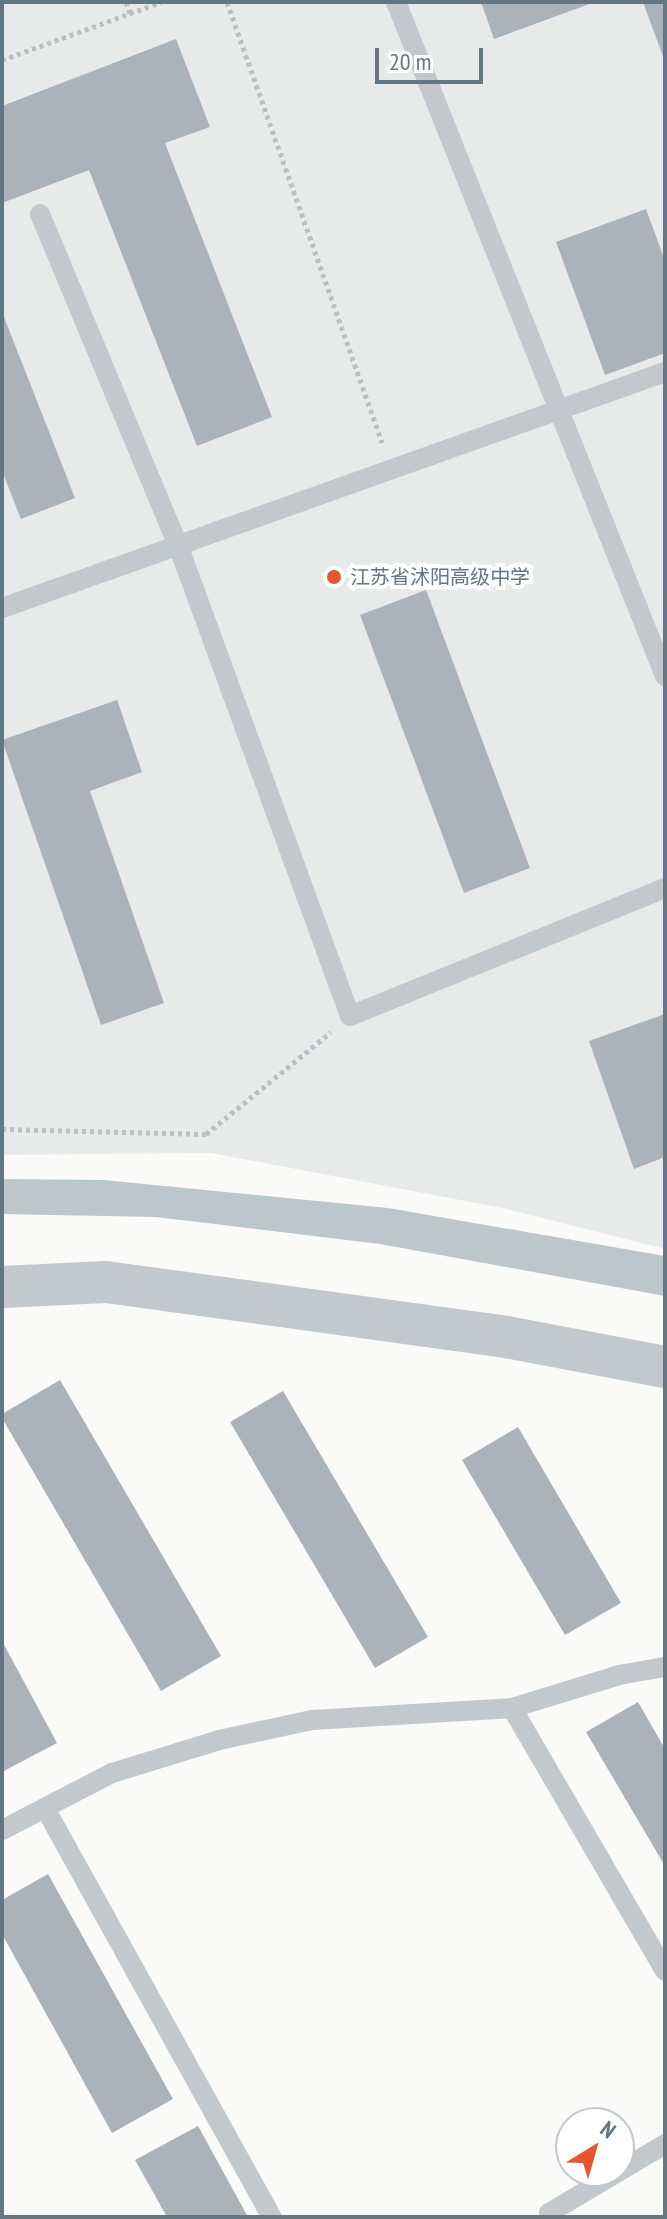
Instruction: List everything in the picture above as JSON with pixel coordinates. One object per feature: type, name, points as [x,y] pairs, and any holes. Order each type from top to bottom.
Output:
[{"type":"street","points":[[2,1287],[106,1282],[506,1337],[665,1367]]},
{"type":"lane","points":[[396,2],[665,676]]},
{"type":"lane","points":[[40,214],[178,545],[350,1016],[665,888]]},
{"type":"lane","points":[[2,608],[665,372]]},
{"type":"lane","points":[[2,1830],[112,1773],[219,1740],[312,1720],[512,1708],[619,1675],[665,1667]]},
{"type":"lane","points":[[512,1708],[665,1971]]},
{"type":"lane","points":[[45,1808],[272,2217]]},
{"type":"lane","points":[[545,2216],[665,2144]]},
{"type":"path","points":[[126,2],[130,13]]},
{"type":"path","points":[[2,60],[161,2]]},
{"type":"path","points":[[227,2],[391,470]]},
{"type":"path","points":[[2,1129],[206,1134],[350,1016]]},
{"type":"shaded area","name":"江苏省沭阳高级中学","points":[[2,2],[665,2],[665,1249],[503,1208],[211,1153],[2,1155]]},
{"type":"shaded area","points":[[2,1179],[104,1180],[388,1208],[665,1256],[665,1296],[380,1244],[156,1217],[2,1214]]},
{"type":"building","points":[[481,2],[595,2],[494,39]]},
{"type":"building","points":[[643,2],[665,2],[665,62]]},
{"type":"building","points":[[176,39],[210,127],[165,143],[272,417],[197,446],[89,170],[2,203],[2,106]]},
{"type":"building","points":[[646,209],[665,261],[665,353],[605,375],[556,242]]},
{"type":"building","points":[[2,312],[75,498],[21,519],[2,471]]},
{"type":"building","points":[[426,590],[530,868],[464,893],[360,615]]},
{"type":"building","points":[[117,700],[142,772],[90,791],[164,1003],[101,1025],[2,740]]},
{"type":"building","points":[[665,1014],[665,1157],[634,1169],[589,1041]]},
{"type":"building","points":[[60,1380],[221,1656],[161,1691],[2,1418],[2,1414]]},
{"type":"building","points":[[283,1391],[428,1637],[375,1668],[230,1422]]},
{"type":"building","points":[[518,1427],[621,1603],[565,1635],[462,1460]]},
{"type":"building","points":[[2,1641],[57,1743],[2,1772]]},
{"type":"building","points":[[638,1702],[665,1749],[665,1866],[586,1732]]},
{"type":"building","points":[[48,1874],[173,2099],[112,2133],[2,1934],[2,1900]]},
{"type":"building","points":[[198,2126],[248,2217],[167,2217],[135,2160]]},
{"type":"place","name":"江苏省沭阳高级中学","points":[[334,577]]}]
